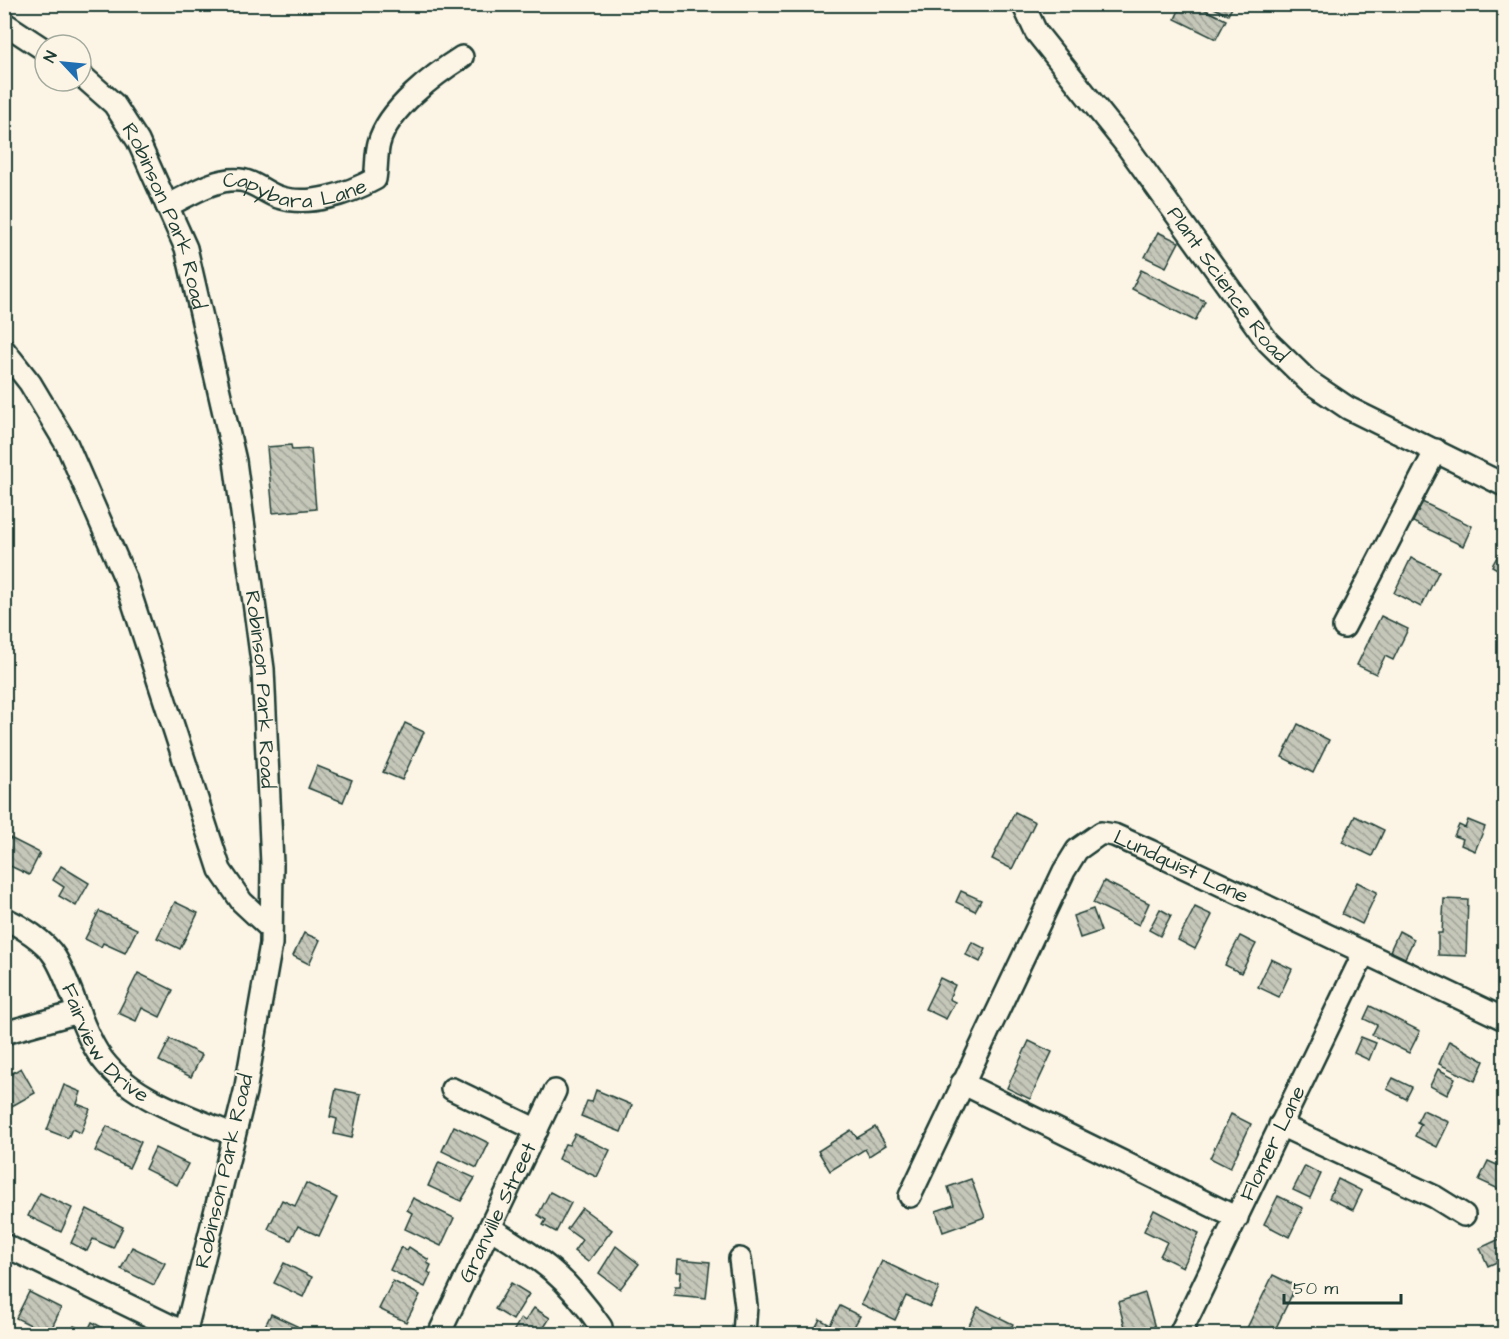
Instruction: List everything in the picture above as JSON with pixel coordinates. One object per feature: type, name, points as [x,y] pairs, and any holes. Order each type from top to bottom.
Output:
[{"type":"street","name":"Plant Science Road","points":[[1023,4],[1036,32],[1127,146],[1269,342],[1308,381],[1348,408],[1504,485]]},
{"type":"street","points":[[4,23],[33,42]]},
{"type":"street","name":"Capybara Lane","points":[[167,206],[223,182],[241,179],[277,197],[294,200],[345,194],[375,180],[379,143],[387,126],[418,90],[462,57]]},
{"type":"street","name":"Robinson Park Road","points":[[93,86],[114,104],[138,141],[186,248],[235,461],[263,669],[272,864],[271,928],[245,1092],[185,1334]]},
{"type":"street","points":[[4,350],[30,382],[67,445],[125,578],[220,870],[242,902],[271,928]]},
{"type":"street","points":[[1344,627],[1436,450]]},
{"type":"street","name":"Lundquist Lane","points":[[910,1196],[1064,871],[1077,850],[1101,833],[1114,835],[1150,851],[1504,1018]]},
{"type":"street","name":"Fairview Drive","points":[[4,918],[20,925],[54,955],[99,1054],[126,1083],[149,1098],[234,1135]]},
{"type":"street","name":"Flomer Lane","points":[[1180,1335],[1364,953]]},
{"type":"street","points":[[4,1033],[79,1012]]},
{"type":"street","points":[[962,1083],[1237,1218]]},
{"type":"street","points":[[452,1089],[537,1130]]},
{"type":"street","name":"Granville Street","points":[[439,1335],[555,1091]]},
{"type":"street","points":[[1280,1125],[1435,1197],[1464,1215]]},
{"type":"street","points":[[490,1228],[555,1270],[578,1294],[601,1327]]},
{"type":"street","points":[[4,1245],[185,1334]]},
{"type":"street","points":[[740,1259],[746,1306],[744,1335]]},
{"type":"building","points":[[1182,4],[1194,4],[1226,20],[1216,39],[1175,19]]},
{"type":"building","points":[[1206,4],[1234,4],[1228,15]]},
{"type":"building","points":[[1158,232],[1179,242],[1166,267],[1145,257]]},
{"type":"building","points":[[1141,270],[1205,301],[1195,321],[1132,289]]},
{"type":"building","points":[[291,445],[292,450],[311,449],[316,509],[273,513],[267,447]]},
{"type":"building","points":[[1422,502],[1472,526],[1463,546],[1413,522]]},
{"type":"building","points":[[1504,544],[1504,573],[1492,566]]},
{"type":"building","points":[[1411,558],[1439,571],[1421,607],[1394,593]]},
{"type":"building","points":[[1381,616],[1408,629],[1393,660],[1385,656],[1376,674],[1357,665]]},
{"type":"building","points":[[405,723],[424,732],[402,780],[383,772]]},
{"type":"building","points":[[1298,724],[1329,740],[1313,773],[1282,757]]},
{"type":"building","points":[[317,766],[352,780],[343,802],[308,788]]},
{"type":"building","points":[[1015,812],[1035,822],[1012,869],[992,859]]},
{"type":"building","points":[[1355,816],[1384,830],[1372,856],[1342,842]]},
{"type":"building","points":[[1468,820],[1485,827],[1475,851],[1461,845],[1463,839],[1454,836],[1459,825],[1465,828]]},
{"type":"building","points":[[10,838],[40,853],[29,875],[4,863],[4,849]]},
{"type":"building","points":[[61,866],[89,883],[76,906],[59,896],[64,887],[53,880]]},
{"type":"building","points":[[1104,881],[1149,903],[1139,925],[1093,903]]},
{"type":"building","points":[[1357,882],[1377,892],[1362,924],[1342,914]]},
{"type":"building","points":[[961,891],[981,900],[975,911],[956,902]]},
{"type":"building","points":[[1444,899],[1468,900],[1466,956],[1438,955],[1438,933],[1442,933]]},
{"type":"building","points":[[175,902],[198,913],[180,949],[157,938]]},
{"type":"building","points":[[1195,907],[1212,915],[1195,949],[1178,940]]},
{"type":"building","points":[[1093,909],[1101,931],[1080,938],[1073,916]]},
{"type":"building","points":[[1160,909],[1171,915],[1160,936],[1149,930]]},
{"type":"building","points":[[99,911],[137,929],[125,953],[103,943],[101,947],[85,939]]},
{"type":"building","points":[[1399,931],[1414,939],[1405,958],[1390,951]]},
{"type":"building","points":[[304,933],[320,940],[309,964],[293,956]]},
{"type":"building","points":[[1240,936],[1256,944],[1241,973],[1225,965]]},
{"type":"building","points":[[972,942],[986,949],[980,962],[966,955]]},
{"type":"building","points":[[1271,959],[1292,969],[1279,997],[1258,987]]},
{"type":"building","points":[[138,973],[173,990],[160,1017],[142,1008],[136,1021],[118,1013]]},
{"type":"building","points":[[940,978],[955,985],[949,999],[955,1002],[946,1019],[925,1009]]},
{"type":"building","points":[[1370,1006],[1420,1031],[1409,1053],[1372,1035],[1377,1025],[1364,1019]]},
{"type":"building","points":[[1361,1037],[1376,1043],[1369,1060],[1354,1053]]},
{"type":"building","points":[[170,1039],[202,1055],[191,1077],[159,1061]]},
{"type":"building","points":[[1029,1041],[1052,1052],[1030,1099],[1007,1088]]},
{"type":"building","points":[[1449,1041],[1484,1061],[1475,1081],[1439,1064]]},
{"type":"building","points":[[21,1068],[35,1093],[5,1110],[4,1078]]},
{"type":"building","points":[[1438,1069],[1455,1078],[1447,1095],[1430,1086]]},
{"type":"building","points":[[1393,1078],[1412,1087],[1406,1099],[1387,1089]]},
{"type":"building","points":[[64,1085],[81,1092],[77,1104],[90,1109],[81,1133],[72,1129],[68,1138],[47,1130]]},
{"type":"building","points":[[336,1089],[361,1094],[352,1138],[334,1134],[337,1119],[330,1117]]},
{"type":"building","points":[[596,1090],[632,1105],[621,1132],[581,1116],[587,1101],[592,1102]]},
{"type":"building","points":[[1423,1110],[1449,1122],[1437,1147],[1415,1136],[1421,1124],[1417,1122]]},
{"type":"building","points":[[1231,1114],[1251,1124],[1230,1168],[1210,1158]]},
{"type":"building","points":[[107,1126],[141,1142],[129,1168],[95,1151]]},
{"type":"building","points":[[454,1126],[489,1143],[477,1168],[442,1151]]},
{"type":"building","points":[[875,1127],[886,1145],[869,1156],[865,1149],[830,1171],[818,1151],[851,1130],[857,1138]]},
{"type":"building","points":[[575,1134],[610,1150],[597,1177],[558,1159],[565,1144],[569,1145]]},
{"type":"building","points":[[155,1148],[188,1164],[177,1185],[145,1169]]},
{"type":"building","points":[[1488,1161],[1504,1168],[1503,1191],[1479,1180]]},
{"type":"building","points":[[439,1162],[475,1178],[461,1201],[428,1186]]},
{"type":"building","points":[[1305,1166],[1321,1174],[1310,1198],[1293,1190]]},
{"type":"building","points":[[971,1179],[985,1217],[943,1232],[936,1211],[954,1205],[948,1187]]},
{"type":"building","points":[[1338,1179],[1362,1191],[1353,1210],[1329,1198]]},
{"type":"building","points":[[306,1183],[337,1198],[319,1236],[298,1226],[291,1240],[268,1229],[282,1200],[295,1206]]},
{"type":"building","points":[[550,1192],[571,1203],[556,1232],[543,1225],[546,1220],[538,1215]]},
{"type":"building","points":[[40,1193],[72,1208],[61,1232],[28,1216]]},
{"type":"building","points":[[1278,1196],[1303,1208],[1289,1237],[1264,1224]]},
{"type":"building","points":[[413,1198],[454,1218],[441,1246],[405,1229],[412,1213],[407,1210]]},
{"type":"building","points":[[582,1208],[612,1230],[588,1262],[574,1251],[582,1240],[567,1229]]},
{"type":"building","points":[[87,1209],[123,1227],[113,1248],[93,1239],[87,1251],[71,1243]]},
{"type":"building","points":[[1154,1210],[1199,1233],[1183,1267],[1160,1256],[1167,1242],[1144,1231]]},
{"type":"building","points":[[1504,1237],[1504,1268],[1501,1260],[1488,1266],[1480,1248]]},
{"type":"building","points":[[616,1246],[639,1264],[620,1289],[599,1273]]},
{"type":"building","points":[[132,1247],[165,1263],[154,1285],[121,1269]]},
{"type":"building","points":[[401,1247],[407,1250],[409,1247],[429,1260],[427,1263],[431,1265],[428,1272],[431,1274],[425,1287],[390,1270]]},
{"type":"building","points":[[678,1259],[710,1262],[706,1298],[674,1295],[675,1286],[680,1286],[681,1272],[677,1272]]},
{"type":"building","points":[[882,1261],[939,1288],[930,1307],[906,1296],[895,1320],[861,1304]]},
{"type":"building","points":[[284,1263],[312,1277],[303,1297],[274,1283]]},
{"type":"building","points":[[1273,1275],[1296,1286],[1273,1334],[1244,1334]]},
{"type":"building","points":[[393,1281],[420,1295],[406,1322],[379,1309]]},
{"type":"building","points":[[511,1283],[529,1294],[513,1320],[495,1309]]},
{"type":"building","points":[[29,1292],[61,1308],[49,1334],[16,1318]]},
{"type":"building","points":[[1145,1293],[1155,1328],[1127,1334],[1118,1302]]},
{"type":"building","points":[[840,1306],[860,1316],[850,1334],[812,1334],[820,1319],[830,1325]]},
{"type":"building","points":[[978,1307],[1013,1324],[1008,1334],[965,1334]]},
{"type":"building","points":[[534,1308],[550,1318],[541,1332],[546,1334],[513,1332],[521,1318],[525,1321]]},
{"type":"building","points":[[271,1314],[297,1326],[293,1334],[261,1334]]},
{"type":"building","points":[[92,1322],[109,1331],[108,1334],[70,1334],[74,1326],[87,1332]]}]
